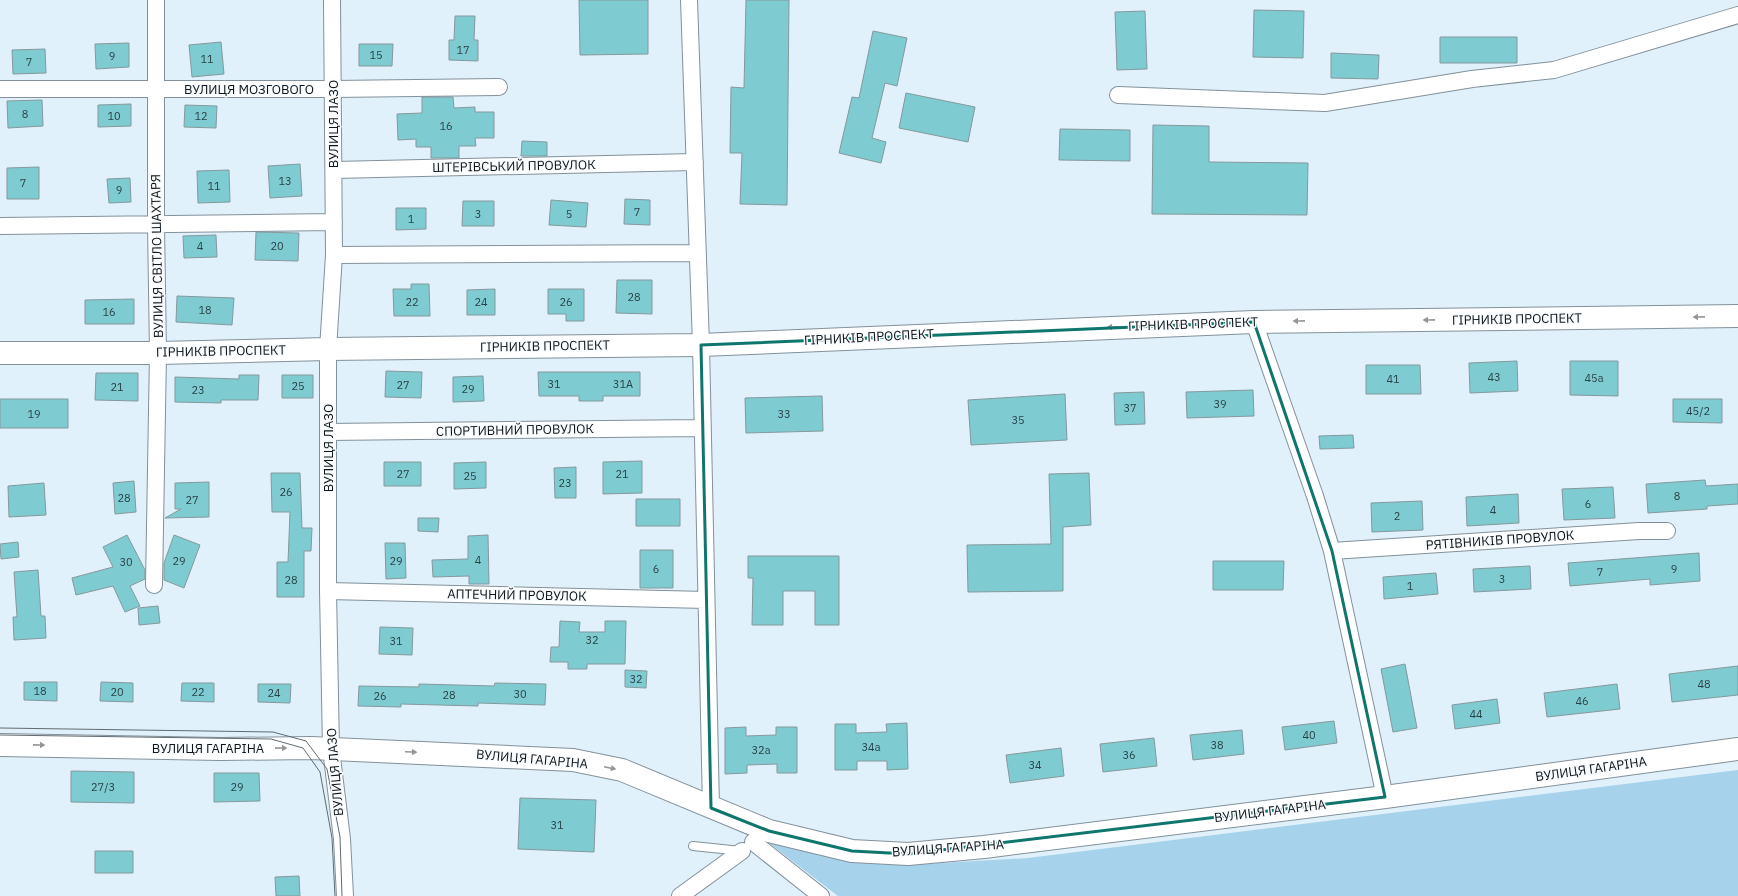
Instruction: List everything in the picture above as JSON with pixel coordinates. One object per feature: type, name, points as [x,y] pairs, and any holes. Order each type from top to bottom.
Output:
[{"type":"main road","name":"ГІРНИКІВ ПРОСПЕКТ","points":[[0,353],[158,353],[328,349],[701,345],[1254,322],[1738,316]]},
{"type":"main road","name":"ВУЛИЦЯ ГАГАРІНА","points":[[0,744],[220,749],[331,749],[573,760],[622,770],[711,808],[755,841],[852,851],[908,854],[984,847],[1385,797],[1738,749]]},
{"type":"street","name":"ВУЛИЦЯ СВІТЛО ШАХТАРЯ","points":[[154,584],[158,353],[156,224],[156,0]]},
{"type":"street","name":"ВУЛИЦЯ ЛАЗО","points":[[332,0],[334,255],[328,349],[328,591],[331,749],[342,839],[345,896]]},
{"type":"street","points":[[689,0],[701,345],[711,808]]},
{"type":"street","points":[[1118,95],[1325,103],[1472,79],[1554,70],[1738,15]]},
{"type":"street","name":"ВУЛИЦЯ МОЗГОВОГО","points":[[0,89],[333,89],[499,86]]},
{"type":"street","name":"ШТЕРІВСЬКИЙ ПРОВУЛОК","points":[[334,170],[695,162]]},
{"type":"street","points":[[0,226],[334,222]]},
{"type":"street","points":[[334,255],[697,253]]},
{"type":"street","points":[[1254,322],[1315,496],[1332,551],[1385,797]]},
{"type":"street","name":"СПОРТИВНИЙ ПРОВУЛОК","points":[[328,432],[702,428]]},
{"type":"street","name":"РЯТІВНИКІВ ПРОВУЛОК","points":[[1332,551],[1667,531]]},
{"type":"street","name":"АПТЕЧНИЙ ПРОВУЛОК","points":[[328,591],[706,600]]},
{"type":"street","points":[[680,896],[755,841],[821,896]]},
{"type":"lane","points":[[693,846],[755,841]]},
{"type":"highlighted area","points":[[1254,322],[1332,551],[1385,797],[908,854],[852,851],[769,831],[711,808],[701,345]]},
{"type":"shaded area","points":[[1738,770],[1738,896],[838,896],[769,843],[772,841],[834,858],[924,864],[1028,858]]},
{"type":"building","points":[[579,0],[648,0],[648,54],[580,55]]},
{"type":"building","points":[[746,0],[789,0],[787,205],[740,204],[742,153],[730,153],[731,87],[744,88]]},
{"type":"building","points":[[1254,10],[1304,11],[1303,58],[1253,57]]},
{"type":"building","points":[[1145,11],[1147,69],[1117,70],[1115,12]]},
{"type":"building","points":[[455,16],[475,16],[474,40],[478,40],[478,61],[449,60],[449,40],[454,40]]},
{"type":"building","points":[[873,31],[907,38],[897,86],[885,83],[872,138],[886,142],[881,163],[839,153],[852,97],[859,98]]},
{"type":"building","points":[[1440,37],[1517,37],[1517,63],[1440,63]]},
{"type":"building","points":[[221,42],[224,74],[192,77],[189,45]]},
{"type":"building","points":[[129,43],[129,67],[96,69],[95,44]]},
{"type":"building","points":[[359,44],[393,44],[392,66],[359,66]]},
{"type":"building","points":[[45,49],[46,73],[13,74],[12,50]]},
{"type":"building","points":[[1331,53],[1379,55],[1378,79],[1331,78]]},
{"type":"building","points":[[906,93],[975,107],[968,142],[899,128]]},
{"type":"building","points":[[422,97],[453,97],[454,108],[475,107],[475,112],[494,112],[494,138],[475,138],[476,146],[459,146],[459,158],[431,158],[431,147],[416,147],[416,139],[398,140],[397,114],[422,113]]},
{"type":"building","points":[[42,100],[43,126],[8,128],[7,101]]},
{"type":"building","points":[[131,104],[131,126],[98,127],[98,105]]},
{"type":"building","points":[[185,105],[217,106],[216,128],[184,127]]},
{"type":"building","points":[[1153,125],[1209,126],[1209,162],[1308,163],[1307,215],[1152,214]]},
{"type":"building","points":[[1060,129],[1130,130],[1130,161],[1059,160]]},
{"type":"building","points":[[522,141],[547,142],[547,156],[521,156]]},
{"type":"building","points":[[300,164],[302,196],[270,198],[268,166]]},
{"type":"building","points":[[39,167],[39,199],[7,199],[7,168]]},
{"type":"building","points":[[229,170],[230,202],[198,203],[197,171]]},
{"type":"building","points":[[130,178],[131,202],[109,203],[107,179]]},
{"type":"building","points":[[625,199],[650,200],[650,225],[624,224]]},
{"type":"building","points":[[551,200],[588,203],[586,227],[549,225]]},
{"type":"building","points":[[463,201],[494,201],[494,226],[462,226]]},
{"type":"building","points":[[396,208],[426,208],[426,229],[396,230]]},
{"type":"building","points":[[256,232],[299,233],[298,261],[255,260]]},
{"type":"building","points":[[216,235],[217,257],[184,258],[183,236]]},
{"type":"building","points":[[617,280],[652,280],[652,314],[616,313]]},
{"type":"building","points":[[411,284],[429,284],[430,316],[394,316],[393,289],[411,289]]},
{"type":"building","points":[[495,289],[495,315],[467,315],[467,290]]},
{"type":"building","points":[[548,289],[584,289],[584,321],[566,321],[566,314],[548,314]]},
{"type":"building","points":[[177,296],[234,298],[232,325],[176,322]]},
{"type":"building","points":[[134,299],[134,324],[85,324],[85,300]]},
{"type":"building","points":[[1517,361],[1518,391],[1470,393],[1469,363]]},
{"type":"building","points":[[1570,361],[1618,361],[1618,396],[1570,395]]},
{"type":"building","points":[[1366,365],[1420,365],[1421,394],[1366,394]]},
{"type":"building","points":[[386,371],[422,372],[421,398],[385,397]]},
{"type":"building","points":[[538,372],[640,372],[640,396],[603,396],[603,401],[579,401],[579,396],[539,396]]},
{"type":"building","points":[[96,373],[138,373],[138,401],[95,400]]},
{"type":"building","points":[[239,375],[259,375],[258,400],[221,400],[221,403],[175,402],[175,377],[239,379]]},
{"type":"building","points":[[282,375],[313,375],[313,398],[282,398]]},
{"type":"building","points":[[483,376],[484,401],[453,402],[453,377]]},
{"type":"building","points":[[1253,390],[1254,416],[1187,418],[1186,392]]},
{"type":"building","points":[[1144,392],[1145,424],[1115,425],[1114,393]]},
{"type":"building","points":[[1065,394],[1067,440],[971,445],[968,400]]},
{"type":"building","points":[[822,396],[823,431],[746,433],[745,398]]},
{"type":"building","points":[[0,399],[68,399],[68,428],[0,428]]},
{"type":"building","points":[[1673,399],[1722,399],[1722,423],[1673,422]]},
{"type":"building","points":[[1353,435],[1354,448],[1320,449],[1319,436]]},
{"type":"building","points":[[642,461],[642,493],[603,494],[603,462]]},
{"type":"building","points":[[384,462],[421,462],[421,486],[384,486]]},
{"type":"building","points":[[486,462],[486,488],[454,489],[454,463]]},
{"type":"building","points":[[576,467],[576,498],[555,498],[554,468]]},
{"type":"building","points":[[271,473],[300,473],[302,528],[312,528],[311,551],[304,551],[304,597],[277,597],[277,562],[288,562],[290,512],[272,512]]},
{"type":"building","points":[[1089,473],[1091,525],[1063,527],[1063,591],[968,592],[967,545],[1051,544],[1049,474]]},
{"type":"building","points":[[1705,480],[1706,486],[1738,484],[1738,504],[1707,506],[1707,509],[1648,513],[1646,484]]},
{"type":"building","points":[[134,481],[136,512],[115,514],[113,483]]},
{"type":"building","points":[[209,482],[209,517],[165,518],[181,509],[175,509],[175,483]]},
{"type":"building","points":[[44,483],[46,515],[9,517],[8,486]]},
{"type":"building","points":[[1613,487],[1615,518],[1564,520],[1562,489]]},
{"type":"building","points":[[1518,494],[1519,523],[1467,526],[1466,497]]},
{"type":"building","points":[[636,499],[680,499],[680,526],[636,526]]},
{"type":"building","points":[[1422,501],[1423,530],[1372,532],[1371,503]]},
{"type":"building","points":[[418,518],[439,518],[438,532],[418,531]]},
{"type":"building","points":[[127,535],[145,570],[145,579],[130,586],[140,606],[125,612],[113,586],[76,595],[72,578],[113,567],[103,547]]},
{"type":"building","points":[[174,535],[200,545],[184,588],[164,580],[164,563]]},
{"type":"building","points":[[488,535],[489,584],[469,584],[469,576],[433,577],[432,560],[468,559],[468,536]]},
{"type":"building","points":[[18,542],[19,557],[1,559],[0,544]]},
{"type":"building","points":[[385,543],[405,543],[406,578],[386,579]]},
{"type":"building","points":[[640,550],[673,550],[673,588],[640,588]]},
{"type":"building","points":[[1699,553],[1700,581],[1650,585],[1650,579],[1570,586],[1568,563]]},
{"type":"building","points":[[748,556],[839,556],[839,625],[815,625],[815,591],[783,591],[783,625],[752,625],[753,578],[748,578]]},
{"type":"building","points":[[1213,561],[1284,561],[1283,590],[1213,590]]},
{"type":"building","points":[[1530,566],[1531,589],[1474,592],[1473,569]]},
{"type":"building","points":[[38,570],[41,616],[45,616],[46,638],[14,640],[13,617],[17,617],[14,572]]},
{"type":"building","points":[[1436,573],[1438,594],[1384,599],[1383,577]]},
{"type":"building","points":[[158,606],[160,623],[139,625],[138,608]]},
{"type":"building","points":[[560,621],[580,622],[579,632],[605,632],[605,621],[626,621],[625,664],[587,664],[587,669],[568,669],[568,662],[550,662],[551,647],[559,647]]},
{"type":"building","points":[[380,627],[413,628],[412,655],[379,654]]},
{"type":"building","points":[[1405,664],[1417,728],[1393,732],[1381,669]]},
{"type":"building","points":[[1738,666],[1738,695],[1672,702],[1669,674]]},
{"type":"building","points":[[625,670],[647,671],[646,688],[625,687]]},
{"type":"building","points":[[24,682],[57,682],[57,701],[24,700]]},
{"type":"building","points":[[101,682],[133,683],[133,702],[100,701]]},
{"type":"building","points":[[182,683],[214,683],[214,702],[181,701]]},
{"type":"building","points":[[495,683],[546,684],[545,705],[478,703],[478,706],[401,704],[401,707],[358,706],[359,686],[419,687],[419,684],[494,686]]},
{"type":"building","points":[[258,684],[291,684],[290,703],[258,702]]},
{"type":"building","points":[[1617,684],[1620,709],[1547,717],[1544,693]]},
{"type":"building","points":[[1497,699],[1500,723],[1455,729],[1452,705]]},
{"type":"building","points":[[1334,721],[1337,743],[1285,750],[1282,727]]},
{"type":"building","points":[[907,723],[908,769],[887,770],[887,761],[857,761],[857,770],[835,770],[835,724],[856,724],[856,733],[887,732],[886,724]]},
{"type":"building","points":[[746,727],[746,736],[776,735],[776,727],[797,727],[797,773],[777,773],[777,764],[747,765],[747,773],[725,774],[725,728]]},
{"type":"building","points":[[1242,730],[1244,754],[1193,760],[1190,735]]},
{"type":"building","points":[[1154,738],[1157,766],[1103,772],[1100,744]]},
{"type":"building","points":[[1061,748],[1064,776],[1010,783],[1006,755]]},
{"type":"building","points":[[71,771],[134,772],[134,803],[71,802]]},
{"type":"building","points":[[214,773],[259,773],[260,801],[214,802]]},
{"type":"building","points":[[520,798],[596,800],[594,852],[518,849]]},
{"type":"building","points":[[95,851],[133,851],[133,873],[95,873]]},
{"type":"building","points":[[299,876],[300,896],[276,896],[275,877]]},
{"type":"tram line","points":[[0,728],[273,732],[306,741],[327,769],[340,837],[342,896]]},
{"type":"tram line","points":[[0,735],[271,739],[303,748],[320,772],[332,838],[335,896]]}]
